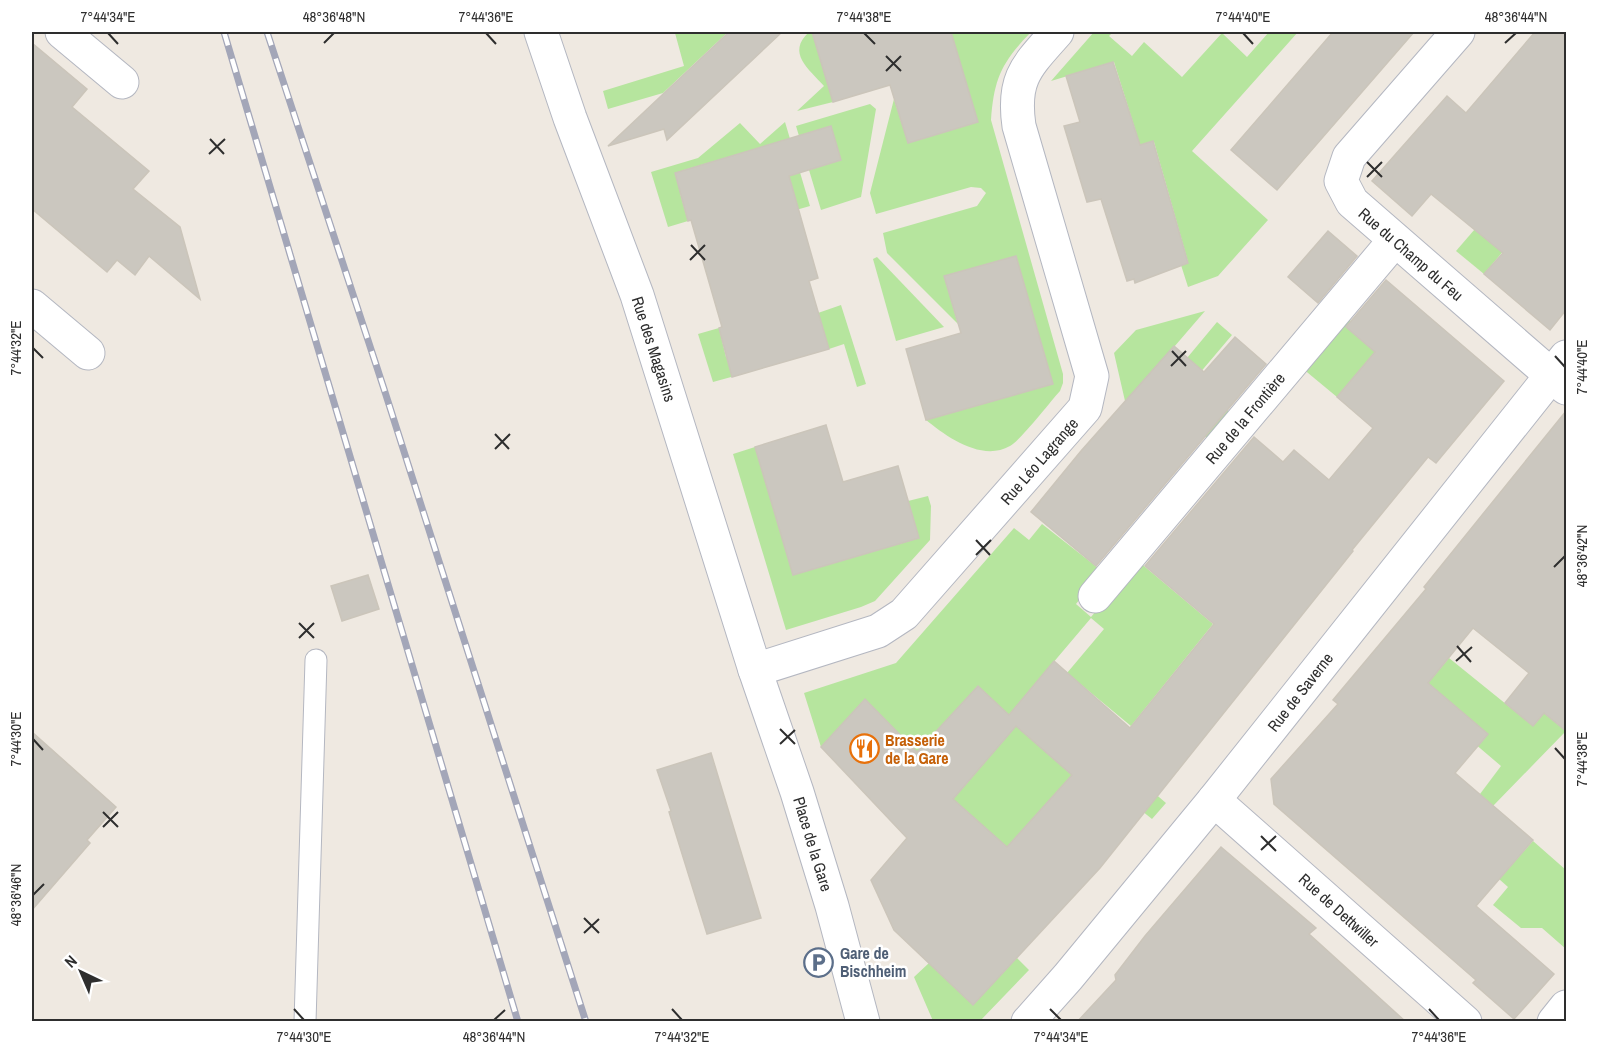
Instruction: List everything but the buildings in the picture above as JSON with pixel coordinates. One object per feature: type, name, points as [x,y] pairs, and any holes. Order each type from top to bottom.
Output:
[{"type":"street","points":[[62,32],[122,82]]},
{"type":"street","name":"Rue des Magasins","points":[[541,32],[574,128],[637,295],[755,670]]},
{"type":"street","name":"Rue Léo Lagrange","points":[[755,670],[878,631],[904,614],[1085,408],[1092,376],[1018,126],[1016,106],[1017,88],[1026,69],[1057,32]]},
{"type":"street","name":"Rue du Champ du Feu","points":[[1458,32],[1349,157],[1341,181],[1352,202],[1395,240],[1561,374]]},
{"type":"street","name":"Rue de la Frontière","points":[[1095,596],[1395,240]]},
{"type":"street","points":[[32,306],[88,353]]},
{"type":"street","name":"Rue de Saverne","points":[[1028,1022],[1214,800],[1561,374]]},
{"type":"street","name":"Place de la Gare","points":[[755,670],[797,792],[863,1022]]},
{"type":"street","name":"Rue de Dettwiller","points":[[1214,800],[1465,1022]]},
{"type":"street","points":[[1554,1022],[1566,1007]]},
{"type":"lane","points":[[306,1022],[316,660]]},
{"type":"green space","points":[[728,32],[663,93],[608,109],[603,91],[684,66],[675,33]]},
{"type":"green space","points":[[809,32],[820,32],[813,34],[833,102],[797,111],[824,86],[807,67],[800,54],[802,40]]},
{"type":"green space","points":[[951,32],[1031,32],[1013,52],[1001,72],[994,93],[991,120],[1063,374],[1063,383],[1060,391],[1021,437],[1010,446],[999,450],[988,451],[965,445],[926,420],[1052,384],[1034,320],[944,276],[958,324],[887,253],[883,233],[977,206],[986,193],[981,188],[971,187],[876,214],[870,193],[894,99],[908,143],[978,122]]},
{"type":"green space","points":[[1094,32],[1113,32],[1109,36],[1132,56],[1144,42],[1182,77],[1222,33],[1247,57],[1269,32],[1298,32],[1192,151],[1268,220],[1218,276],[1188,287],[1181,265],[1188,262],[1154,142],[1140,145],[1114,62],[1051,81]]},
{"type":"green space","points":[[870,104],[876,109],[861,197],[821,210],[809,170],[841,160],[831,126],[799,136],[796,126]]},
{"type":"green space","points":[[785,122],[810,206],[789,212],[769,145],[684,170],[690,189],[680,193],[688,221],[668,227],[651,172],[698,158],[740,123],[760,144]]},
{"type":"green space","points":[[1500,200],[1527,223],[1484,274],[1456,251]]},
{"type":"green space","points":[[877,257],[944,327],[896,341],[873,259]]},
{"type":"green space","points":[[841,305],[866,384],[857,387],[844,344],[829,349],[818,313]]},
{"type":"green space","points":[[1205,311],[1174,347],[1187,358],[1217,322],[1232,335],[1193,381],[1233,415],[1211,442],[1172,407],[1125,401],[1114,353],[1136,330]]},
{"type":"green space","points":[[1345,316],[1380,346],[1337,397],[1302,368]]},
{"type":"green space","points":[[719,328],[726,357],[742,374],[713,382],[698,334]]},
{"type":"green space","points":[[755,447],[793,575],[919,538],[908,501],[928,496],[931,506],[930,540],[875,601],[786,630],[733,454]]},
{"type":"green space","points":[[1042,524],[1102,571],[1076,604],[1091,617],[1138,561],[1213,624],[1131,726],[1067,673],[1104,629],[1091,618],[1007,717],[1063,715],[1166,803],[1152,819],[1097,775],[1011,874],[981,824],[945,792],[935,771],[865,699],[821,747],[804,693],[896,663],[1014,528],[1029,540]]},
{"type":"green space","points":[[1449,658],[1533,726],[1544,713],[1566,731],[1493,806],[1480,794],[1501,766],[1447,720],[1457,708],[1428,683]]},
{"type":"green space","points":[[1533,841],[1566,870],[1566,949],[1542,928],[1521,928],[1493,905],[1508,887],[1499,879]]},
{"type":"green space","points":[[1017,958],[1029,970],[980,1021],[933,1021],[914,977],[929,963],[973,1004]]},
{"type":"railway","points":[[224,32],[518,1022]]},
{"type":"railway","points":[[267,32],[385,392],[586,1022]]},
{"type":"place","name":"Brasserie de la Gare","points":[[864,749]]},
{"type":"place","name":"Gare de Bischheim","points":[[819,962]]}]
